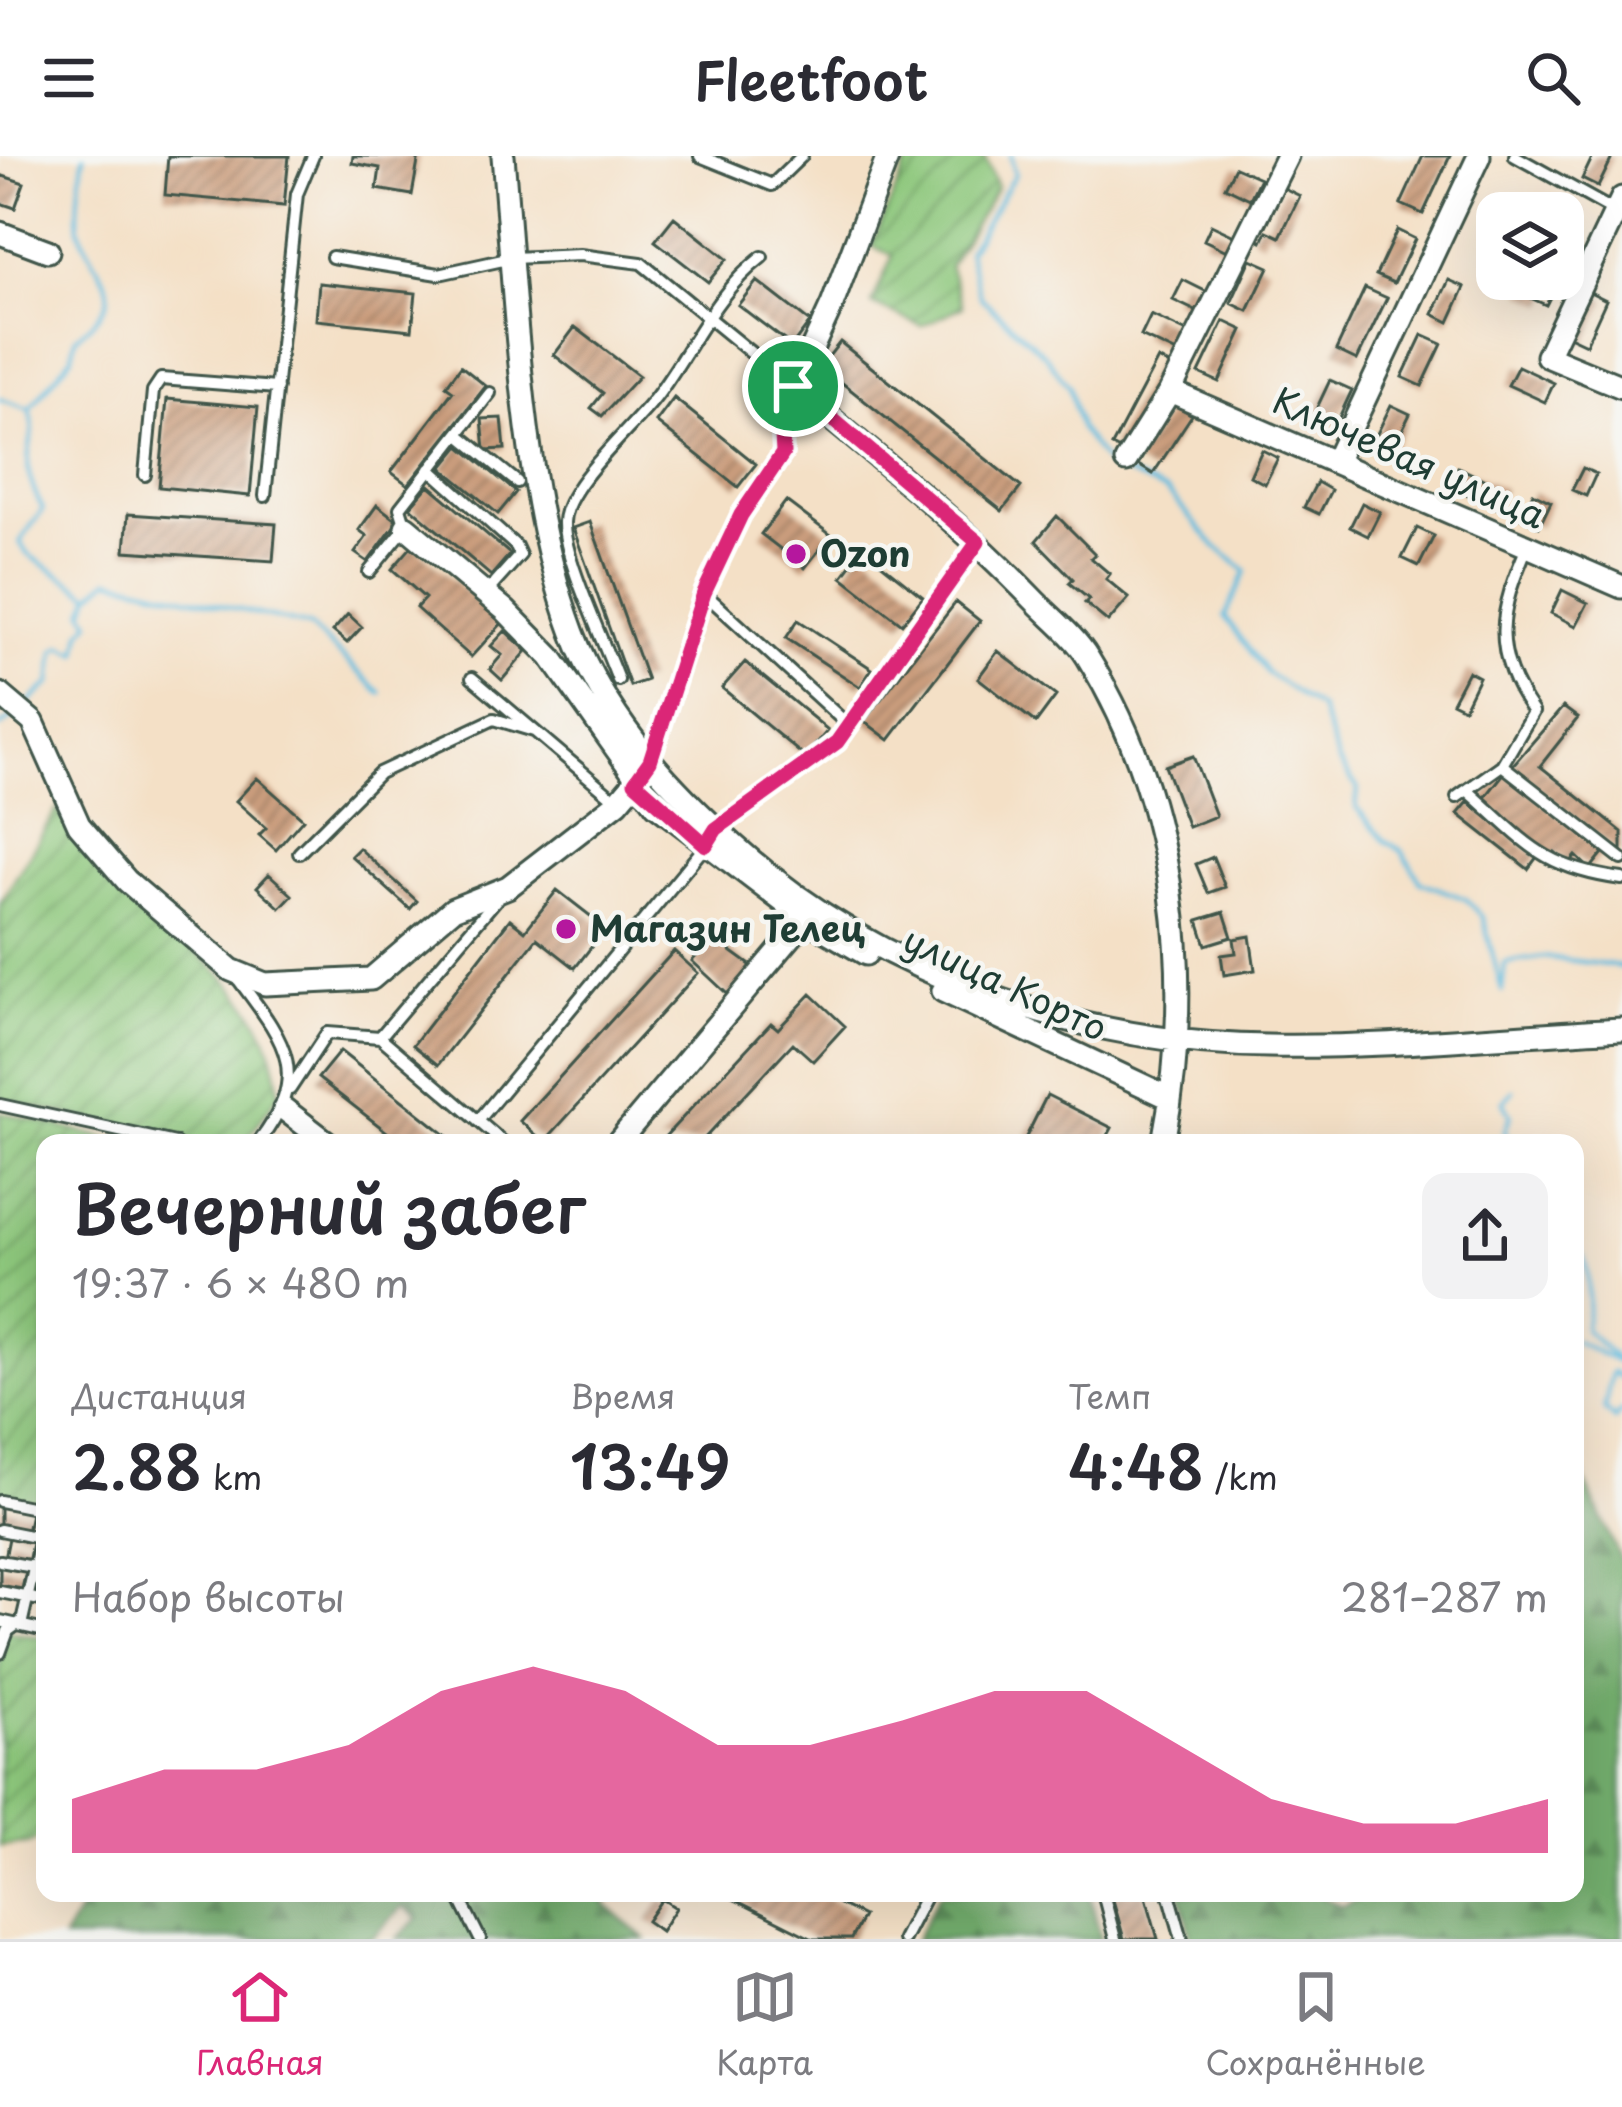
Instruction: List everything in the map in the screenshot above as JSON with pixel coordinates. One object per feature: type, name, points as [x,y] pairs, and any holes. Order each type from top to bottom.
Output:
[{"type":"street","points":[[503,156],[534,461],[556,582],[580,649],[612,711],[711,837],[836,922],[911,963],[1015,1003],[1178,1038],[1297,1046],[1622,1029]]},
{"type":"street","points":[[781,416],[832,305],[888,156]]},
{"type":"street","points":[[1126,461],[1170,391],[1287,156]]},
{"type":"street","points":[[1336,460],[1479,156]]},
{"type":"street","points":[[1619,205],[1547,356],[1622,387]]},
{"type":"street","points":[[0,233],[48,251]]},
{"type":"street","points":[[793,386],[978,542],[1087,656],[1150,791],[1173,906],[1178,1038],[1168,1134]]},
{"type":"street","name":"Ключевая улица","points":[[1170,391],[1622,587]]},
{"type":"street","name":"улица Корто","points":[[406,527],[486,593],[551,657],[635,782],[711,837],[806,919],[842,943],[1170,1098]]},
{"type":"street","points":[[0,694],[33,722],[80,825],[127,881],[231,970],[265,984],[371,979],[454,909],[508,887],[618,802],[635,782]]},
{"type":"street","points":[[625,1134],[806,919]]},
{"type":"street","points":[[287,1099],[320,1134]]},
{"type":"lane","points":[[265,496],[297,194],[313,156]]},
{"type":"lane","points":[[700,156],[772,185],[802,156]]},
{"type":"lane","points":[[1515,156],[1619,205]]},
{"type":"lane","points":[[332,257],[439,274],[512,258],[580,255],[641,263],[793,386]]},
{"type":"lane","points":[[618,680],[566,540],[564,515],[606,449],[656,398],[705,315],[737,277],[762,257]]},
{"type":"lane","points":[[145,475],[153,391],[161,379],[277,388]]},
{"type":"lane","points":[[369,572],[406,527],[400,508],[490,393]]},
{"type":"lane","points":[[781,416],[783,453],[741,515],[704,593],[846,723]]},
{"type":"lane","points":[[458,434],[518,482]]},
{"type":"lane","points":[[430,469],[516,546],[520,555],[486,593]]},
{"type":"lane","points":[[478,1121],[711,837],[837,742],[978,542]]},
{"type":"lane","points":[[1528,545],[1507,593],[1502,640],[1509,679],[1532,712],[1502,764],[1462,794],[1570,872],[1622,879]]},
{"type":"lane","points":[[472,678],[618,802]]},
{"type":"lane","points":[[299,853],[379,773],[494,719],[534,731]]},
{"type":"lane","points":[[1502,764],[1622,859]]},
{"type":"lane","points":[[380,1037],[508,887]]},
{"type":"lane","points":[[231,970],[274,1028],[287,1055],[287,1099]]},
{"type":"lane","points":[[264,1134],[327,1033],[380,1037],[493,1134]]},
{"type":"lane","points":[[0,1105],[134,1134]]},
{"type":"lane","points":[[0,1501],[36,1508]]},
{"type":"lane","points":[[0,1530],[36,1538]]},
{"type":"lane","points":[[0,1561],[36,1567]]},
{"type":"lane","points":[[0,1653],[36,1577]]},
{"type":"lane","points":[[0,1592],[36,1598]]},
{"type":"lane","points":[[0,1622],[36,1629]]},
{"type":"lane","points":[[462,1902],[480,1939]]},
{"type":"lane","points":[[903,1939],[922,1902]]},
{"type":"lane","points":[[1105,1902],[1115,1939]]},
{"type":"lane","points":[[1172,1902],[1182,1939]]},
{"type":"path","points":[[650,761],[704,593]]},
{"type":"green space","points":[[911,156],[984,156],[997,187],[949,266],[963,306],[922,326],[872,304],[893,255],[871,246]]},
{"type":"green space","points":[[57,809],[112,880],[223,976],[261,1027],[279,1094],[250,1134],[138,1132],[0,1098],[0,904]]},
{"type":"green space","points":[[0,1112],[90,1134],[36,1134],[36,1500],[0,1495]]},
{"type":"green space","points":[[1584,1476],[1622,1562],[1622,1939],[1192,1939],[1182,1902],[1333,1902],[1343,1906],[1352,1902],[1584,1902]]},
{"type":"green space","points":[[0,1629],[36,1636],[36,1840],[0,1846]]},
{"type":"green space","points":[[98,1902],[605,1902],[645,1939],[397,1939],[418,1918],[403,1906],[371,1939],[63,1939],[80,1911]]},
{"type":"green space","points":[[935,1902],[1091,1902],[1101,1939],[916,1939]]},
{"type":"building","points":[[168,156],[289,156],[284,206],[165,195]]},
{"type":"building","points":[[353,156],[419,156],[412,195],[377,189],[380,168],[352,163]]},
{"type":"building","points":[[1423,156],[1450,156],[1423,214],[1401,204]]},
{"type":"building","points":[[1593,156],[1613,156],[1598,187],[1582,179]]},
{"type":"building","points":[[1235,167],[1260,178],[1250,199],[1225,187]]},
{"type":"building","points":[[0,175],[24,183],[15,208],[0,203]]},
{"type":"building","points":[[1284,188],[1300,196],[1280,237],[1267,231],[1262,242],[1252,237],[1259,223],[1266,226]]},
{"type":"building","points":[[674,217],[727,259],[708,282],[655,241]]},
{"type":"building","points":[[1211,225],[1234,236],[1227,251],[1204,240]]},
{"type":"building","points":[[1397,230],[1415,239],[1394,283],[1376,275]]},
{"type":"building","points":[[1251,259],[1269,267],[1248,311],[1231,303]]},
{"type":"building","points":[[1183,280],[1209,293],[1200,313],[1173,300]]},
{"type":"building","points":[[1449,280],[1465,287],[1449,322],[1433,314]]},
{"type":"building","points":[[757,281],[810,322],[792,346],[738,305]]},
{"type":"building","points":[[319,283],[416,293],[412,330],[316,320]]},
{"type":"building","points":[[1365,288],[1387,298],[1357,360],[1336,350]]},
{"type":"building","points":[[1590,292],[1606,300],[1586,344],[1569,336]]},
{"type":"building","points":[[1151,315],[1189,333],[1179,354],[1141,336]]},
{"type":"building","points":[[1224,321],[1243,330],[1219,382],[1199,373]]},
{"type":"building","points":[[575,327],[639,376],[602,416],[591,408],[603,393],[554,355]]},
{"type":"building","points":[[1422,335],[1442,344],[1422,386],[1402,377]]},
{"type":"building","points":[[840,342],[1021,487],[1002,511],[821,366]]},
{"type":"building","points":[[1158,359],[1171,366],[1125,453],[1112,446]]},
{"type":"building","points":[[461,366],[486,386],[408,485],[391,472],[453,391],[446,386]]},
{"type":"building","points":[[1518,366],[1554,383],[1545,402],[1508,385]]},
{"type":"building","points":[[1330,380],[1352,390],[1336,424],[1314,414]]},
{"type":"building","points":[[674,398],[756,464],[738,487],[656,422]]},
{"type":"building","points":[[167,399],[258,407],[250,496],[159,487]]},
{"type":"building","points":[[1174,404],[1192,415],[1153,474],[1135,463]]},
{"type":"building","points":[[1391,405],[1410,414],[1392,451],[1373,442]]},
{"type":"building","points":[[502,418],[505,449],[485,450],[482,419]]},
{"type":"building","points":[[460,446],[516,492],[498,514],[442,468]]},
{"type":"building","points":[[1262,450],[1278,458],[1265,484],[1250,476]]},
{"type":"building","points":[[1458,467],[1504,489],[1496,508],[1449,486]]},
{"type":"building","points":[[1583,468],[1596,474],[1586,496],[1572,490]]},
{"type":"building","points":[[1317,482],[1331,490],[1319,514],[1304,507]]},
{"type":"building","points":[[429,485],[510,554],[491,576],[410,507]]},
{"type":"building","points":[[1533,493],[1551,502],[1539,527],[1521,518]]},
{"type":"building","points":[[786,501],[831,535],[805,568],[761,534]]},
{"type":"building","points":[[1362,503],[1380,512],[1368,536],[1350,527]]},
{"type":"building","points":[[377,505],[398,521],[368,562],[355,553],[367,536],[359,530]]},
{"type":"building","points":[[128,514],[276,524],[273,561],[125,551]]},
{"type":"building","points":[[1057,516],[1095,554],[1091,558],[1110,574],[1106,579],[1129,598],[1108,622],[1085,603],[1089,599],[1069,583],[1073,579],[1036,541]]},
{"type":"building","points":[[590,522],[647,680],[630,686],[573,528]]},
{"type":"building","points":[[1417,528],[1434,536],[1419,566],[1402,558]]},
{"type":"building","points":[[413,545],[502,623],[471,657],[416,608],[425,598],[392,569]]},
{"type":"building","points":[[863,549],[923,597],[902,624],[842,577]]},
{"type":"building","points":[[1562,590],[1588,603],[1576,626],[1551,613]]},
{"type":"building","points":[[956,602],[980,621],[889,740],[864,721]]},
{"type":"building","points":[[348,614],[362,627],[347,643],[333,631]]},
{"type":"building","points":[[798,620],[872,669],[860,687],[786,638]]},
{"type":"building","points":[[505,631],[527,651],[502,680],[490,669],[502,655],[491,646]]},
{"type":"building","points":[[998,651],[1056,696],[1036,723],[978,678]]},
{"type":"building","points":[[745,662],[828,730],[805,757],[722,688]]},
{"type":"building","points":[[1468,671],[1479,677],[1464,708],[1452,702]]},
{"type":"building","points":[[1563,707],[1578,718],[1540,766],[1622,832],[1622,855],[1512,766]]},
{"type":"building","points":[[1193,756],[1216,816],[1188,827],[1165,766]]},
{"type":"building","points":[[1505,772],[1603,853],[1590,869],[1576,856],[1569,864],[1555,852],[1552,857],[1483,800]]},
{"type":"building","points":[[257,778],[303,819],[276,850],[259,835],[266,828],[236,801]]},
{"type":"building","points":[[1468,802],[1537,857],[1528,869],[1458,814]]},
{"type":"building","points":[[359,848],[417,901],[410,909],[351,856]]},
{"type":"building","points":[[1213,857],[1225,887],[1208,893],[1196,864]]},
{"type":"building","points":[[269,874],[292,895],[280,908],[257,887]]},
{"type":"building","points":[[557,890],[606,928],[575,968],[537,938],[438,1065],[413,1045],[510,919],[525,931]]},
{"type":"building","points":[[1224,912],[1232,937],[1206,945],[1198,920]]},
{"type":"building","points":[[1250,936],[1255,970],[1224,975],[1221,955],[1236,953],[1234,939]]},
{"type":"building","points":[[713,938],[764,975],[738,1004],[692,961]]},
{"type":"building","points":[[674,951],[698,973],[551,1134],[535,1134],[520,1121]]},
{"type":"building","points":[[811,994],[845,1026],[813,1061],[793,1043],[708,1134],[667,1134],[771,1023],[778,1029]]},
{"type":"building","points":[[340,1051],[445,1134],[390,1134],[318,1078]]},
{"type":"building","points":[[1047,1095],[1112,1128],[1109,1134],[1028,1134]]},
{"type":"building","points":[[0,1507],[31,1513],[27,1532],[0,1526]]},
{"type":"building","points":[[9,1538],[32,1543],[28,1563],[5,1558]]},
{"type":"building","points":[[0,1566],[26,1571],[22,1589],[0,1585]]},
{"type":"building","points":[[660,1902],[676,1908],[661,1931],[647,1921]]},
{"type":"building","points":[[739,1902],[835,1902],[863,1916],[851,1939],[813,1939]]},
{"type":"building","points":[[1114,1902],[1148,1902],[1158,1939],[1124,1939]]},
{"type":"waterway","points":[[26,705],[51,683],[55,651],[62,646],[78,654],[82,632],[91,622],[84,611],[91,595],[27,554],[20,542],[43,509],[29,475],[30,409],[72,356],[76,337],[94,321],[108,297],[103,276],[80,232],[84,156]]},
{"type":"waterway","points":[[1011,156],[1015,174],[968,252],[980,297],[1045,355],[1069,387],[1080,429],[1107,465],[1168,492],[1216,547],[1246,571],[1225,617],[1267,673],[1320,709],[1339,762],[1358,789],[1356,807],[1384,840],[1402,851],[1421,882],[1466,899],[1483,917],[1502,991],[1505,963],[1544,957],[1622,967]]},
{"type":"waterway","points":[[0,399],[28,409]]},
{"type":"waterway","points":[[91,595],[110,579],[309,626],[381,693]]},
{"type":"waterway","points":[[0,727],[14,717]]},
{"type":"waterway","points":[[1506,1134],[1511,1115],[1503,1101],[1513,1090]]},
{"type":"waterway","points":[[1584,1260],[1585,1330],[1622,1364]]},
{"type":"waterway","points":[[1584,1346],[1617,1362]]},
{"type":"waterway","points":[[1622,1378],[1612,1372],[1604,1409],[1615,1419],[1622,1411]]},
{"type":"place","name":"Ozon","points":[[796,554]]},
{"type":"place","name":"Магазин Телец","points":[[566,929]]},
{"type":"route","points":[[793,386],[978,542],[837,742],[716,829],[706,845],[635,782],[650,761],[704,593],[741,515],[783,453],[781,416],[793,386]]}]
